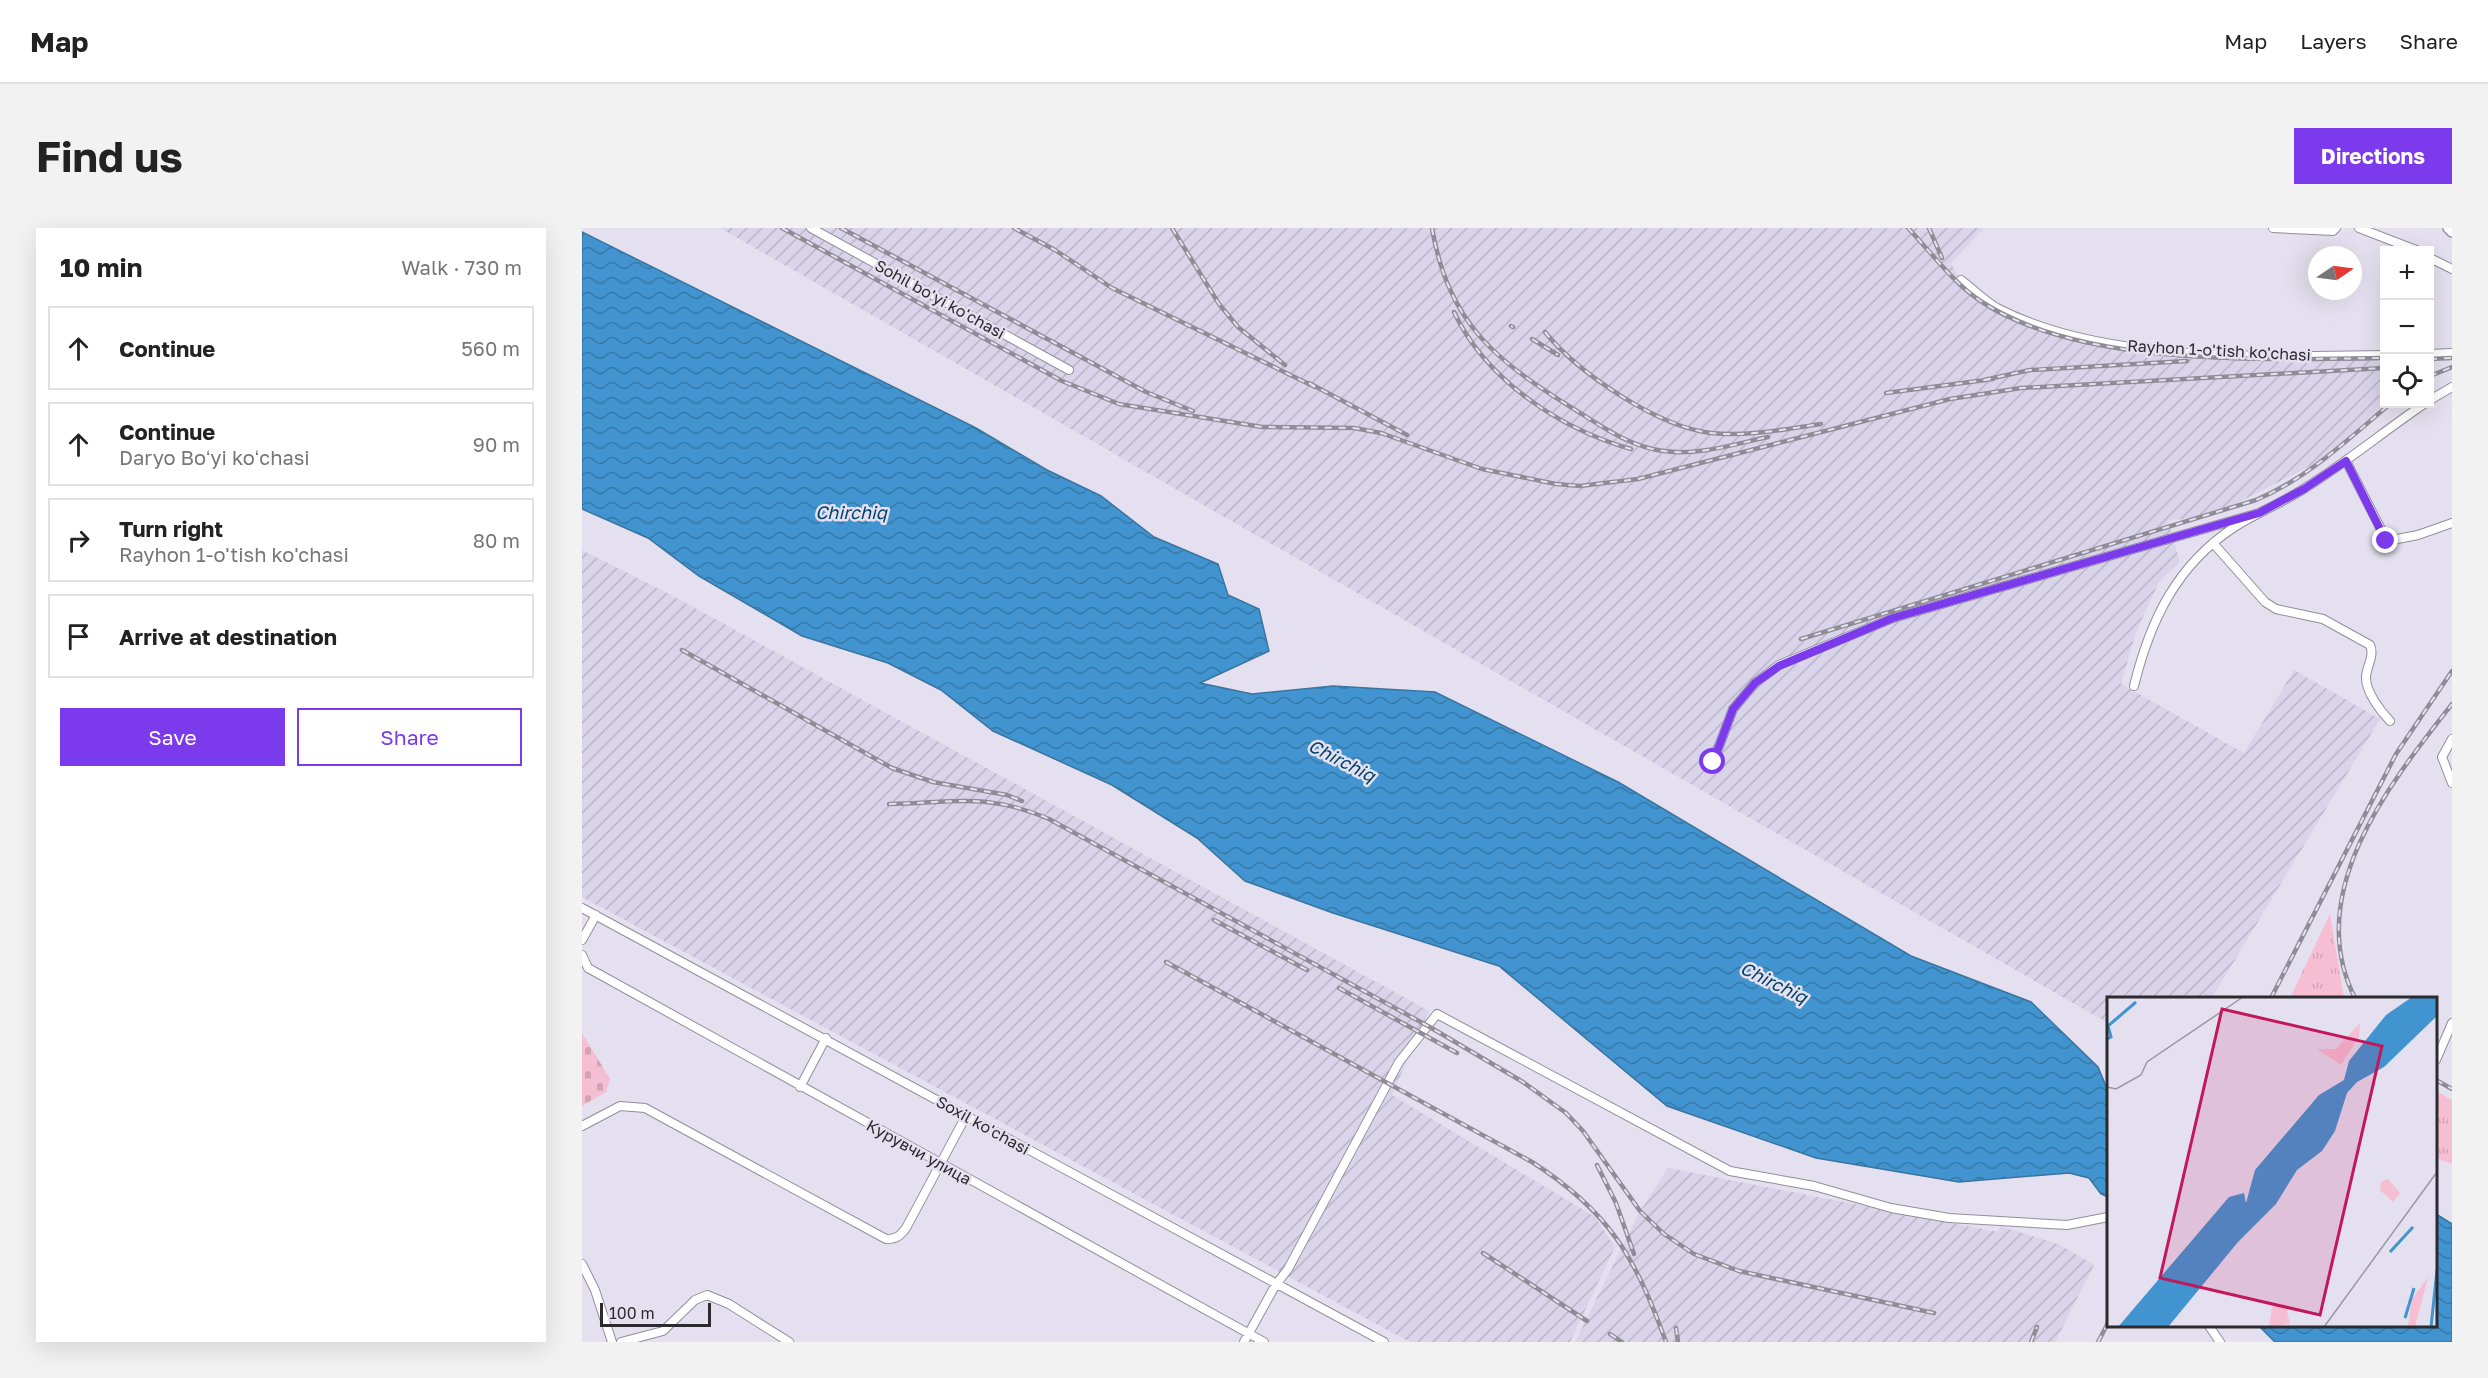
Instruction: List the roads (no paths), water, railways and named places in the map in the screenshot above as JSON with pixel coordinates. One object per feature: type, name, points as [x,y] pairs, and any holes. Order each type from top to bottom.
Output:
[{"type":"street","name":"Sohil bo'yi ko'chasi","points":[[811,228],[1069,370]]},
{"type":"street","points":[[2273,228],[2333,231],[2336,228]]},
{"type":"street","points":[[2359,228],[2406,246]]},
{"type":"street","points":[[2448,228],[2452,232]]},
{"type":"street","points":[[2434,260],[2452,269]]},
{"type":"street","name":"Rayhon 1-o'tish ko'chasi","points":[[1961,280],[1996,307],[2055,332],[2136,349],[2279,356],[2380,355]]},
{"type":"street","points":[[2434,354],[2452,353]]},
{"type":"street","points":[[2434,398],[2452,387]]},
{"type":"street","points":[[2134,686],[2145,644],[2162,605],[2184,572],[2213,543],[2259,513],[2304,489],[2419,408]]},
{"type":"street","points":[[2346,461],[2386,541],[2410,537],[2452,523]]},
{"type":"street","points":[[1713,762],[1733,709],[1755,683],[1779,666],[1893,618],[2259,513]]},
{"type":"street","points":[[2213,543],[2265,602],[2277,609],[2323,619],[2370,645],[2372,650],[2366,677],[2367,685],[2390,721]]},
{"type":"street","points":[[2452,739],[2442,757],[2452,783]]},
{"type":"street","name":"Soxil ko'chasi","points":[[582,908],[826,1038],[1275,1286],[1384,1342]]},
{"type":"street","points":[[582,940],[596,915]]},
{"type":"street","name":"Курувчи улица","points":[[582,955],[588,968],[1264,1342]]},
{"type":"street","points":[[1244,1342],[1275,1286],[1288,1269],[1400,1062],[1437,1014],[1730,1171],[1814,1186],[1891,1208],[1948,1218],[2067,1225],[2107,1217]]},
{"type":"street","points":[[2437,1058],[2452,1023]]},
{"type":"street","points":[[800,1087],[826,1038]]},
{"type":"street","points":[[582,1126],[620,1106],[645,1108],[886,1239],[899,1237],[906,1228],[966,1116]]},
{"type":"street","points":[[582,1264],[595,1290],[612,1342]]},
{"type":"street","points":[[621,1342],[663,1331],[695,1300],[707,1295],[729,1304],[789,1342]]},
{"type":"street","points":[[2210,1327],[2220,1342]]},
{"type":"water","name":"Chirchiq","points":[[582,232],[976,428],[1047,470],[1101,496],[1154,537],[1218,564],[1228,595],[1259,609],[1269,651],[1200,683],[1252,694],[1333,686],[1435,692],[1618,782],[1911,956],[2031,1002],[2098,1067],[2107,1089],[2107,1197],[2101,1194],[2089,1178],[2069,1173],[1959,1182],[1816,1158],[1667,1106],[1499,966],[1333,913],[1245,881],[1197,838],[1112,785],[993,731],[941,690],[888,663],[802,636],[699,576],[648,538],[582,509]]},
{"type":"water","points":[[2437,1215],[2452,1224],[2452,1342],[2275,1342],[2260,1327],[2437,1327]]},
{"type":"railway","points":[[782,228],[1062,381],[1119,404],[1262,427],[1354,428],[1381,433],[1482,469],[1556,484],[1580,486],[1638,479],[1950,399],[2021,388],[2380,368]]},
{"type":"railway","points":[[841,228],[1146,392],[1193,411]]},
{"type":"railway","points":[[1014,228],[1055,250],[1112,288],[1315,387]]},
{"type":"railway","points":[[1172,228],[1219,304],[1238,327],[1285,365]]},
{"type":"railway","points":[[1432,228],[1440,262],[1451,291],[1481,338],[1523,376],[1597,424],[1640,445],[1677,452],[1716,448],[1768,437]]},
{"type":"railway","points":[[1908,228],[1952,277],[1982,302],[2024,323],[2071,339],[2123,349],[2177,355],[2286,359],[2380,358]]},
{"type":"railway","points":[[1929,228],[1942,258]]},
{"type":"railway","points":[[1454,312],[1468,337],[1485,359],[1505,380],[1528,398],[1552,415],[1578,429],[1631,449]]},
{"type":"railway","points":[[1545,332],[1577,364],[1620,396],[1690,429],[1711,433],[1738,434],[1821,424]]},
{"type":"railway","points":[[1532,339],[1558,355]]},
{"type":"railway","points":[[2434,359],[2452,358]]},
{"type":"railway","points":[[1984,380],[2030,370],[2187,361]]},
{"type":"railway","points":[[2434,374],[2452,367]]},
{"type":"railway","points":[[1886,393],[1993,379]]},
{"type":"railway","points":[[1309,383],[1407,435]]},
{"type":"railway","points":[[1801,639],[2256,500],[2293,481],[2310,469],[2385,408]]},
{"type":"railway","points":[[682,650],[892,768],[933,782],[1007,795],[1022,801]]},
{"type":"railway","points":[[2272,997],[2396,754],[2452,671]]},
{"type":"railway","points":[[2355,997],[2341,958],[2339,919],[2346,880],[2360,841],[2380,804],[2403,768],[2452,704]]},
{"type":"railway","points":[[889,804],[988,802],[1007,805],[1049,819],[1428,1026],[1523,1082],[1566,1113],[1583,1131],[1640,1211],[1664,1234],[1694,1254],[1739,1271],[1934,1313]]},
{"type":"railway","points":[[1214,920],[1307,970]]},
{"type":"railway","points":[[1166,962],[1532,1162],[1559,1181],[1581,1199],[1617,1239],[1643,1285],[1666,1342]]},
{"type":"railway","points":[[1339,988],[1457,1053]]},
{"type":"railway","points":[[2437,1081],[2452,1089]]},
{"type":"railway","points":[[1597,1165],[1616,1203],[1634,1254]]},
{"type":"railway","points":[[1483,1253],[1587,1321]]},
{"type":"railway","points":[[2098,1342],[2107,1325]]},
{"type":"railway","points":[[2031,1342],[2037,1327]]},
{"type":"railway","points":[[1676,1328],[1678,1342]]},
{"type":"railway","points":[[1610,1334],[1622,1342]]}]
